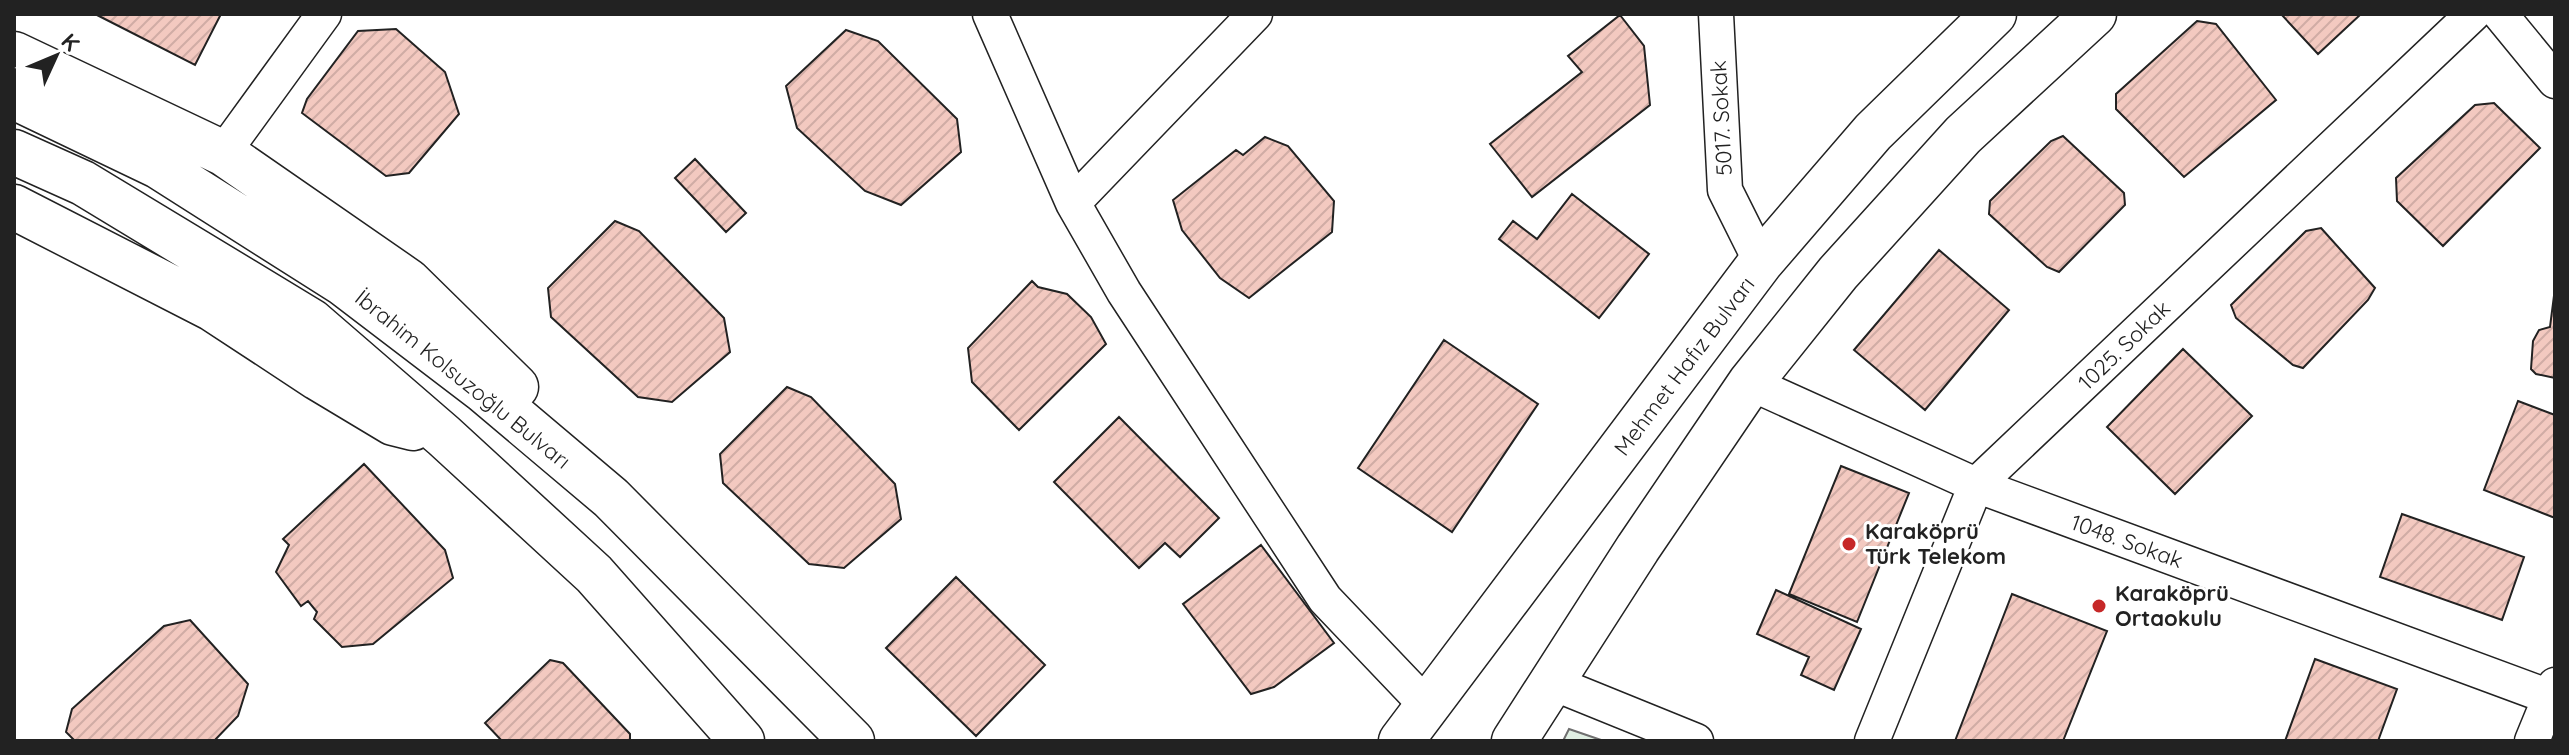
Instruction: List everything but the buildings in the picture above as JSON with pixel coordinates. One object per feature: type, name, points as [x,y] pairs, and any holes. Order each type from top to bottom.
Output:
[{"type":"main road","name":"Mehmet Hafız Bulvarı","points":[[1401,741],[1761,262],[1873,132],[1994,14]]},
{"type":"main road","points":[[1514,741],[1638,548],[1750,383],[1838,273],[1963,135],[2094,14]]},
{"type":"main road","points":[[14,54],[223,153],[408,281],[509,379],[611,498]]},
{"type":"main road","name":"İbrahim Kolsuzoğlu Bulvarı","points":[[14,97],[158,166],[344,284],[483,390],[611,498],[852,741]]},
{"type":"main road","points":[[14,152],[83,183],[311,321],[444,436],[594,574],[742,741]]},
{"type":"main road","points":[[14,207],[213,309],[393,423],[444,436]]},
{"type":"street","points":[[223,153],[324,14]]},
{"type":"street","points":[[990,14],[1073,203],[1124,292],[1325,599],[1427,706]]},
{"type":"street","points":[[1073,203],[1255,14]]},
{"type":"street","name":"5017. Sokak","points":[[1716,14],[1725,190],[1761,262]]},
{"type":"street","name":"1025. Sokak","points":[[1872,741],[1976,485],[2473,14]]},
{"type":"street","points":[[2500,14],[2555,81]]},
{"type":"street","name":"1048. Sokak","points":[[1750,383],[1976,485],[2553,694]]},
{"type":"street","points":[[1553,683],[1696,741]]},
{"type":"street","points":[[2532,741],[2553,694]]},
{"type":"green space","points":[[1569,729],[1604,741],[1563,741]]},
{"type":"place","name":"Karaköprü Türk Telekom","points":[[1849,544]]},
{"type":"place","name":"Karaköprü Ortaokulu","points":[[2099,606]]}]
